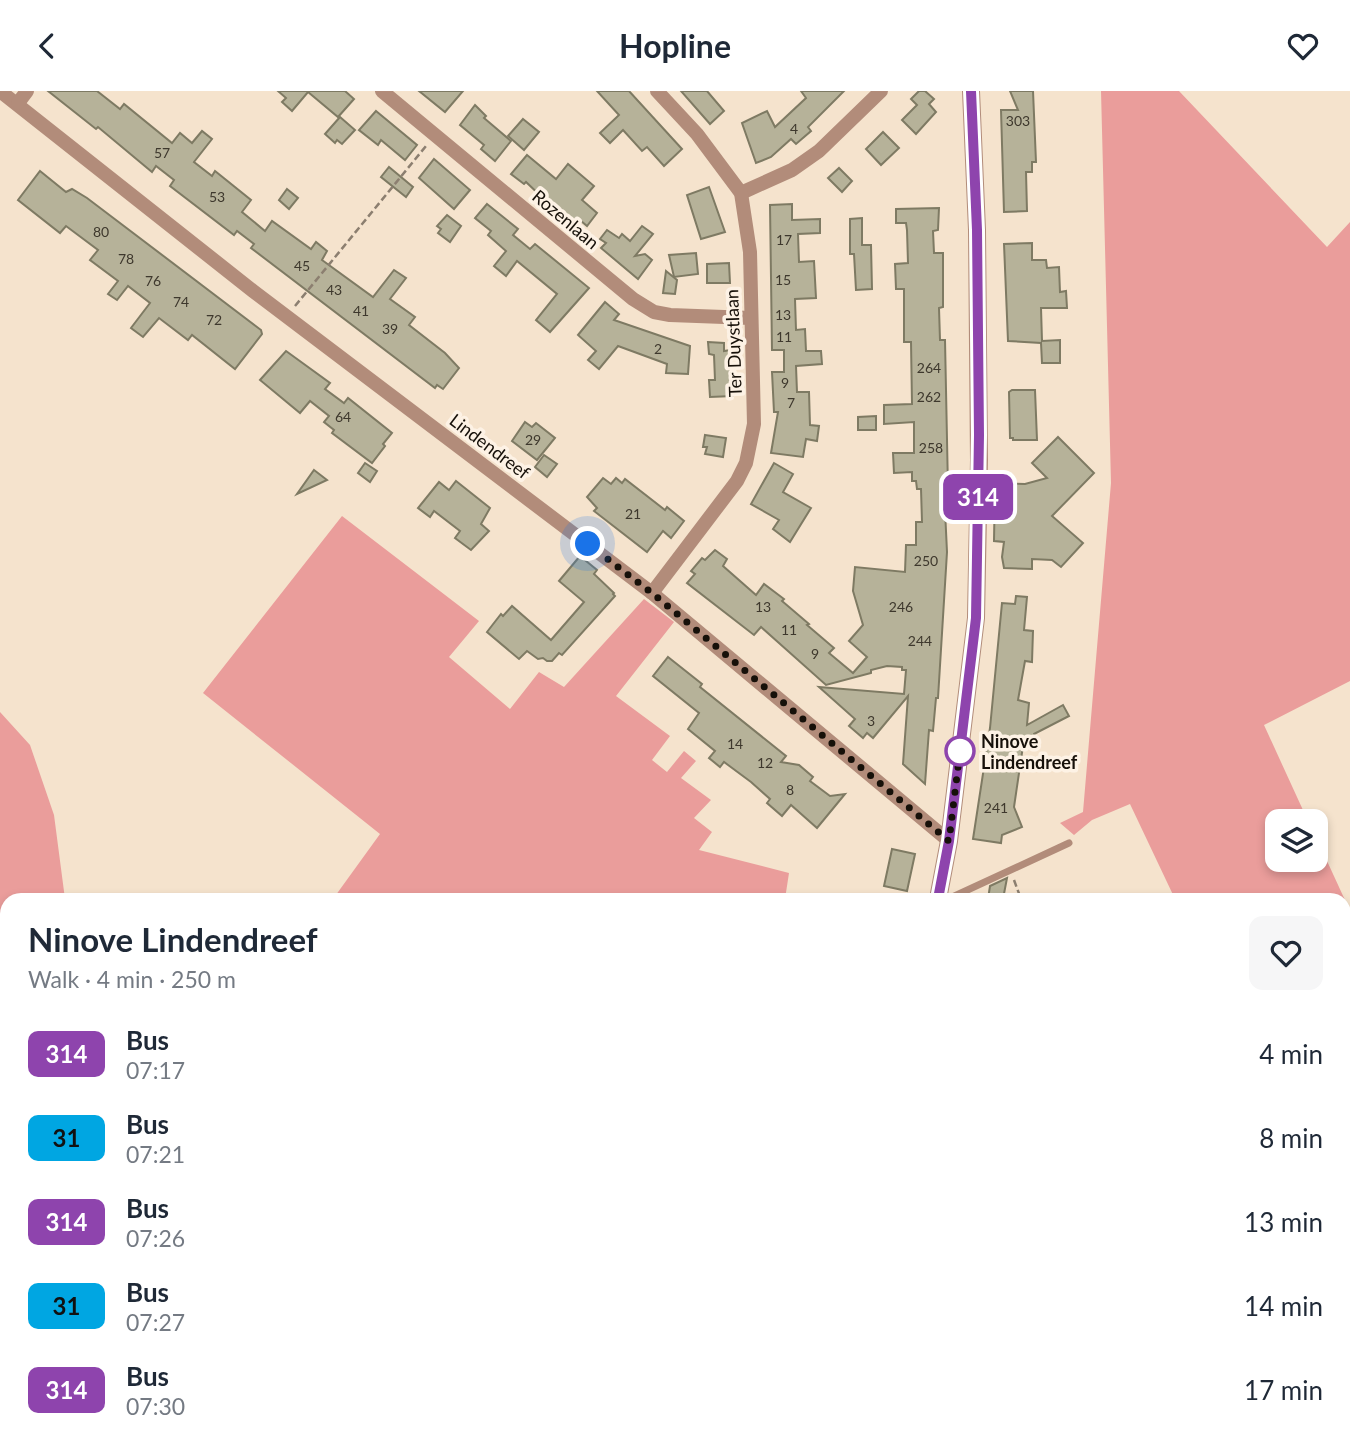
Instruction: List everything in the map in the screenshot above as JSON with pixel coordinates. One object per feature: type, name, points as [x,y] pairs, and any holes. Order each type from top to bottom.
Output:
[{"type":"street","name":"Lindendreef","points":[[0,91],[287,316],[652,593],[949,841]]},
{"type":"street","points":[[18,103],[27,91]]},
{"type":"street","name":"Rozenlaan","points":[[382,91],[633,299],[654,312],[751,318]]},
{"type":"street","name":"Ter Duystlaan","points":[[652,593],[725,498],[746,463],[754,424],[750,252],[741,193],[697,134],[657,91]]},
{"type":"street","points":[[741,193],[792,170],[819,152],[881,91]]},
{"type":"street","points":[[939,893],[949,841],[976,618],[979,447],[977,230],[971,91]]},
{"type":"lane","points":[[961,893],[1069,843]]},
{"type":"path","points":[[287,316],[435,136]]},
{"type":"path","points":[[1010,870],[1019,893]]},
{"type":"shaded area","points":[[1101,91],[1179,91],[1327,247],[1350,222],[1350,681],[1264,725],[1302,809],[1265,809],[1265,872],[1328,872],[1328,863],[1342,893],[1172,893],[1130,804],[1092,820],[1074,835],[1060,823],[1083,812],[1111,483]]},
{"type":"shaded area","points":[[342,516],[479,621],[449,657],[510,709],[539,672],[564,687],[644,599],[674,622],[616,696],[670,736],[652,760],[667,772],[684,751],[696,761],[681,778],[711,800],[694,818],[712,832],[699,850],[789,873],[786,893],[337,893],[380,834],[203,693]]},
{"type":"shaded area","points":[[0,712],[30,745],[54,815],[64,893],[0,893]]},
{"type":"building","points":[[48,91],[97,91],[120,109],[124,104],[172,143],[180,133],[192,143],[202,131],[212,139],[194,162],[212,176],[215,171],[251,200],[242,212],[265,231],[272,221],[311,249],[316,242],[327,251],[322,260],[373,297],[394,270],[406,278],[390,299],[415,317],[409,325],[445,353],[459,368],[443,389],[437,385],[435,388],[251,248],[254,244],[237,231],[234,235],[170,186],[174,180],[156,166],[152,172],[98,127],[96,129]]},
{"type":"building","points":[[278,91],[345,91],[354,99],[338,117],[308,92],[292,111],[282,102],[286,98]]},
{"type":"building","points":[[419,91],[463,91],[445,112]]},
{"type":"building","points":[[597,91],[629,91],[682,149],[664,166],[647,147],[642,151],[623,130],[610,143],[600,133],[619,115]]},
{"type":"building","points":[[681,91],[707,91],[724,111],[710,124]]},
{"type":"building","points":[[801,91],[844,91],[808,127],[811,131],[796,144],[791,139],[771,157],[756,163],[742,123],[767,111],[775,127],[806,98]]},
{"type":"building","points":[[919,91],[925,91],[934,99],[929,104],[936,112],[916,134],[902,120],[917,105],[911,99]]},
{"type":"building","points":[[1010,91],[1033,91],[1036,162],[1032,162],[1032,172],[1026,172],[1027,211],[1004,212],[1001,110],[1018,110]]},
{"type":"building","points":[[475,105],[486,116],[484,118],[511,141],[495,161],[481,149],[484,145],[460,125]]},
{"type":"building","points":[[376,111],[417,145],[405,160],[381,140],[378,145],[359,130]]},
{"type":"building","points":[[340,117],[355,130],[342,144],[337,140],[335,143],[325,134]]},
{"type":"building","points":[[523,119],[539,132],[524,150],[508,136]]},
{"type":"building","points":[[883,132],[899,148],[881,165],[866,149]]},
{"type":"building","points":[[527,155],[556,179],[568,164],[594,186],[582,200],[597,213],[587,226],[581,221],[576,227],[545,202],[526,182],[524,184],[511,174]]},
{"type":"building","points":[[434,159],[470,190],[454,209],[419,178]]},
{"type":"building","points":[[389,167],[413,187],[406,197],[381,177]]},
{"type":"building","points":[[839,168],[852,181],[842,192],[828,178]]},
{"type":"building","points":[[40,171],[66,192],[72,189],[87,198],[261,330],[262,334],[235,369],[192,335],[188,340],[159,318],[143,337],[131,328],[150,303],[128,286],[117,300],[108,294],[118,281],[90,260],[98,250],[66,226],[60,233],[18,200]]},
{"type":"building","points":[[709,187],[725,232],[701,239],[687,195]]},
{"type":"building","points":[[287,189],[298,198],[289,209],[279,200]]},
{"type":"building","points":[[487,204],[518,229],[513,235],[530,249],[535,244],[589,288],[550,332],[536,320],[557,294],[517,261],[506,276],[494,266],[506,251],[488,235],[491,231],[475,218]]},
{"type":"building","points":[[792,204],[792,220],[820,219],[820,233],[798,234],[799,262],[814,261],[816,298],[795,299],[796,330],[805,329],[806,351],[821,351],[822,364],[796,366],[797,392],[809,392],[810,425],[819,426],[817,441],[806,439],[803,457],[771,453],[778,412],[774,412],[772,372],[784,372],[784,350],[772,350],[770,205]]},
{"type":"building","points":[[939,208],[938,230],[933,231],[934,253],[943,253],[943,307],[939,308],[940,340],[945,340],[948,489],[944,489],[947,552],[938,698],[933,731],[929,730],[925,784],[903,764],[908,696],[873,738],[867,733],[863,738],[849,726],[855,719],[819,687],[904,694],[906,670],[902,670],[902,667],[887,666],[826,685],[761,627],[754,635],[687,583],[695,574],[691,571],[702,558],[705,560],[715,550],[727,559],[723,566],[756,595],[764,584],[784,599],[782,601],[834,648],[829,653],[853,673],[867,657],[849,641],[863,625],[853,591],[855,567],[905,572],[906,545],[916,545],[916,522],[922,522],[921,489],[917,489],[916,481],[912,481],[912,472],[894,473],[893,453],[914,453],[914,422],[884,424],[884,405],[912,404],[911,342],[904,342],[904,289],[896,289],[895,264],[908,263],[907,230],[906,223],[896,223],[896,209]]},
{"type":"building","points":[[447,215],[461,226],[450,242],[438,233],[441,229],[437,226]]},
{"type":"building","points":[[862,218],[862,245],[871,245],[872,289],[856,290],[854,254],[850,254],[850,219]]},
{"type":"building","points":[[642,226],[653,234],[635,256],[645,254],[652,260],[638,279],[601,248],[606,243],[600,239],[607,230],[619,238],[622,234],[630,241]]},
{"type":"building","points":[[1032,243],[1032,260],[1046,260],[1047,268],[1059,267],[1060,292],[1066,291],[1067,308],[1041,308],[1042,341],[1060,340],[1060,363],[1042,363],[1041,343],[1008,341],[1004,244]]},
{"type":"building","points":[[696,253],[698,274],[674,277],[669,255]]},
{"type":"building","points":[[729,263],[730,283],[707,283],[707,264]]},
{"type":"building","points":[[666,271],[677,280],[675,294],[663,293]]},
{"type":"building","points":[[605,302],[619,314],[614,320],[690,346],[688,374],[666,373],[667,364],[618,346],[599,369],[588,360],[596,351],[578,335]]},
{"type":"building","points":[[708,342],[724,343],[724,351],[731,350],[733,396],[710,397],[709,380],[715,380],[714,355],[709,354]]},
{"type":"building","points":[[286,351],[330,383],[325,389],[344,403],[348,398],[392,433],[372,463],[332,433],[334,430],[324,422],[329,416],[310,401],[300,413],[260,380]]},
{"type":"building","points":[[1035,390],[1037,440],[1010,438],[1009,392]]},
{"type":"building","points":[[876,416],[876,430],[858,430],[858,417]]},
{"type":"building","points":[[525,422],[532,427],[536,423],[555,438],[537,460],[512,441]]},
{"type":"building","points":[[705,435],[726,438],[723,457],[705,454]]},
{"type":"building","points":[[1058,437],[1094,473],[1052,516],[1083,543],[1061,567],[1052,560],[1032,559],[1032,569],[1004,568],[1004,542],[994,541],[995,483],[1025,484],[1047,478],[1032,463]]},
{"type":"building","points":[[544,455],[557,464],[547,477],[535,467]]},
{"type":"building","points":[[365,463],[377,471],[370,482],[358,473]]},
{"type":"building","points":[[774,463],[793,474],[783,492],[811,508],[790,542],[773,529],[779,520],[751,504]]},
{"type":"building","points":[[314,470],[327,480],[297,494]]},
{"type":"building","points":[[603,478],[611,484],[616,478],[622,483],[625,479],[684,521],[671,538],[663,531],[647,552],[594,511],[597,508],[587,497]]},
{"type":"building","points":[[456,481],[490,508],[481,524],[489,531],[471,550],[455,538],[460,531],[434,511],[430,517],[418,508],[439,482],[449,490]]},
{"type":"building","points":[[580,556],[597,570],[594,574],[615,596],[562,655],[559,653],[552,661],[547,661],[538,659],[527,651],[519,659],[487,632],[501,614],[503,616],[512,606],[551,640],[584,602],[559,581]]},
{"type":"building","points":[[1016,596],[1027,597],[1024,630],[1033,631],[1032,662],[1025,661],[1018,700],[1029,703],[1027,725],[1063,705],[1069,716],[1034,734],[1032,748],[1023,746],[1014,807],[1022,827],[1002,835],[1001,843],[973,839],[990,728],[1002,603],[1015,604]]},
{"type":"building","points":[[668,657],[702,684],[700,687],[786,756],[781,762],[799,765],[813,777],[810,781],[830,796],[845,794],[817,828],[791,805],[782,816],[767,803],[770,799],[751,782],[724,762],[720,767],[709,758],[715,751],[688,729],[699,713],[653,676]]},
{"type":"building","points":[[892,849],[915,854],[907,891],[884,886]]},
{"type":"building","points":[[1007,878],[1004,893],[989,893],[990,886]]},
{"type":"bus line","name":"314","points":[[939,893],[949,841],[976,618],[979,435],[977,230],[971,91]]},
{"type":"place","name":"Ninove Lindendreef","points":[[960,751]]},
{"type":"route","points":[[588,544],[652,593],[949,841],[960,751]]}]
